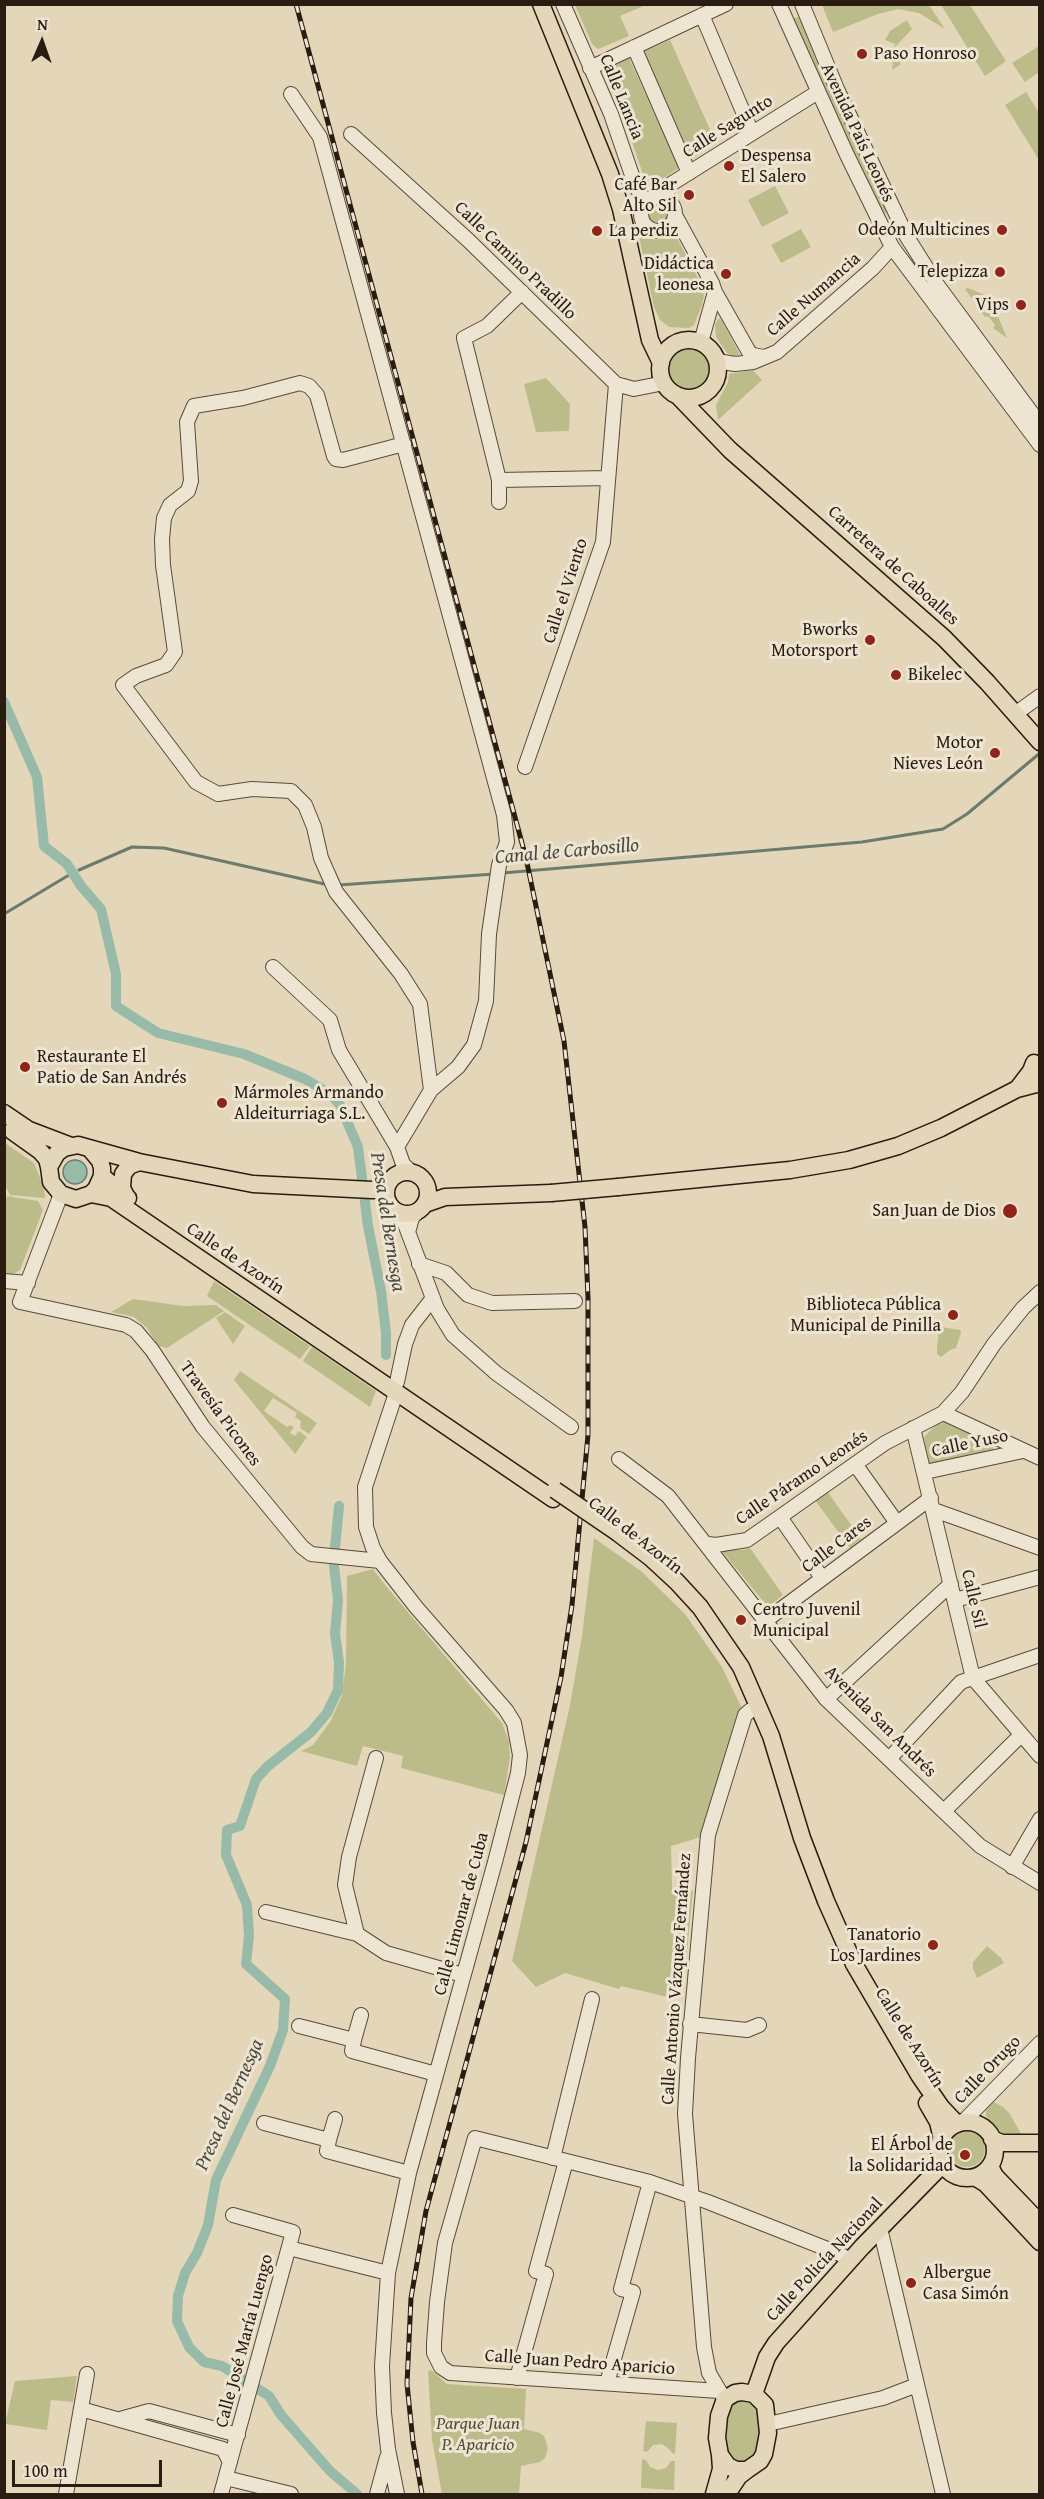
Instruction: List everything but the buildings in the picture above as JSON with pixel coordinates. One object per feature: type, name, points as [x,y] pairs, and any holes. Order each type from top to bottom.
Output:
[{"type":"main road","points":[[541,4],[610,174],[621,209],[645,323],[654,351],[661,363],[664,383],[677,395],[690,398],[709,390]]},
{"type":"main road","points":[[645,323],[662,338],[701,342],[714,353],[717,361],[717,377],[709,390],[705,406],[710,430]]},
{"type":"main road","points":[[661,363],[667,350],[680,341]]},
{"type":"main road","name":"Carretera de Caboalles","points":[[677,395],[710,430],[944,638],[1040,742]]},
{"type":"main road","points":[[1017,1089],[1038,1063]]},
{"type":"main road","points":[[397,1184],[405,1214],[445,1197],[618,1187],[790,1170],[849,1160],[909,1142],[1017,1089],[1040,1083]]},
{"type":"main road","points":[[5,1121],[71,1146],[253,1184],[378,1190],[419,1175],[434,1191],[445,1197]]},
{"type":"main road","points":[[5,1121],[47,1159],[51,1182],[61,1194],[76,1199],[91,1194],[102,1176],[114,1165],[123,1162],[139,1162]]},
{"type":"main road","points":[[49,1167],[57,1153],[71,1146]]},
{"type":"main road","points":[[90,1149],[100,1161],[102,1176]]},
{"type":"main road","points":[[126,1196],[122,1188],[123,1174],[129,1166],[139,1162]]},
{"type":"main road","name":"Calle de Azorín","points":[[102,1176],[126,1196],[396,1388]]},
{"type":"main road","points":[[422,1208],[428,1196],[426,1182]]},
{"type":"main road","name":"Calle de Azorín","points":[[91,1194],[111,1198],[617,1538],[651,1558],[677,1582],[700,1607],[741,1667],[771,1736],[802,1838],[826,1901],[854,1964],[919,2075],[941,2107],[960,2123]]},
{"type":"main road","name":"Calle de Azorín","points":[[617,1538],[689,1607],[712,1637],[751,1710],[817,1911],[869,2014],[938,2122],[942,2139]]},
{"type":"main road","points":[[1040,2154],[1011,2154],[991,2163],[975,2176],[960,2177],[948,2170],[939,2152],[942,2139],[951,2128],[960,2123],[977,2124],[983,2128],[992,2139],[994,2146],[991,2163],[995,2176],[1040,2223]]},
{"type":"main road","points":[[992,2139],[1002,2143],[1040,2143]]},
{"type":"main road","name":"Calle Policía Nacional","points":[[754,2394],[767,2357],[776,2343],[849,2260],[943,2164]]},
{"type":"main road","points":[[975,2176],[986,2184],[1040,2242]]},
{"type":"main road","points":[[714,2494],[720,2469],[717,2438],[722,2395],[754,2394],[765,2405],[768,2424],[764,2454],[756,2465],[739,2476],[728,2494]]},
{"type":"main road","points":[[720,2455],[732,2469],[747,2470]]},
{"type":"street","name":"Calle Lancia","points":[[563,4],[611,114],[636,188],[646,202]]},
{"type":"street","points":[[590,68],[707,10],[726,4]]},
{"type":"street","name":"Avenida País Leonés","points":[[779,4],[892,247],[1040,445]]},
{"type":"street","name":"Avenida País Leonés","points":[[802,4],[845,105],[907,237],[938,286],[1040,424]]},
{"type":"street","points":[[707,10],[752,133]]},
{"type":"street","points":[[634,47],[689,172]]},
{"type":"street","name":"Calle Sagunto","points":[[664,198],[671,184],[818,92]]},
{"type":"street","points":[[291,93],[320,136],[504,815],[507,842],[499,864],[489,934],[486,1001],[474,1045],[458,1067],[431,1090],[397,1147],[397,1184],[408,1232],[419,1264],[433,1298],[453,1335],[496,1374],[571,1427]]},
{"type":"street","name":"Calle Camino Pradillo","points":[[351,134],[468,240],[616,384]]},
{"type":"street","points":[[675,215],[673,221],[664,230],[651,229],[642,220],[641,214],[646,202],[651,198],[664,198],[672,205],[715,292],[749,352],[753,356],[764,357]]},
{"type":"street","name":"Calle Numancia","points":[[717,361],[735,364],[777,352],[873,268],[892,247]]},
{"type":"street","points":[[499,502],[499,480],[464,338],[487,326],[522,292]]},
{"type":"street","points":[[701,342],[715,292]]},
{"type":"street","points":[[404,444],[343,460],[336,459],[317,395],[309,386],[300,383],[243,398],[195,406],[190,411],[187,422],[191,481],[188,491],[170,505],[164,518],[162,539],[163,566],[175,652],[166,665],[136,676],[123,686],[196,782],[218,794],[252,789],[291,791],[305,804],[328,878],[336,892],[401,974],[420,1004],[431,1090]]},
{"type":"street","points":[[616,384],[634,389],[664,383]]},
{"type":"street","name":"Calle el Viento","points":[[525,767],[603,542],[616,384]]},
{"type":"street","points":[[499,480],[608,478]]},
{"type":"street","points":[[1015,714],[1040,696]]},
{"type":"street","points":[[273,967],[330,1020],[339,1050],[397,1147]]},
{"type":"street","points":[[4,1281],[28,1283],[61,1194]]},
{"type":"street","points":[[408,1232],[412,1218],[422,1208]]},
{"type":"street","points":[[419,1264],[446,1273],[468,1295],[492,1303],[574,1301]]},
{"type":"street","name":"Travesía Picones","points":[[28,1283],[20,1302],[126,1325],[136,1331],[152,1350],[203,1427],[302,1547],[312,1554],[380,1561]]},
{"type":"street","points":[[943,1413],[962,1392],[994,1344],[1023,1308],[1040,1292]]},
{"type":"street","name":"Calle Limonar de Cuba","points":[[396,2494],[388,2449],[382,2366],[388,2273],[410,2173],[518,1773],[520,1755],[514,1723],[506,1710],[416,1607],[380,1561],[366,1527],[365,1487],[396,1388],[405,1344],[412,1325],[433,1298]]},
{"type":"street","name":"Calle Páramo Leonés","points":[[708,1544],[716,1545],[747,1540],[885,1443],[943,1413]]},
{"type":"street","name":"Calle Yuso","points":[[943,1413],[1032,1454]]},
{"type":"street","name":"Calle Sil","points":[[913,1428],[973,1678],[1030,1740],[1040,1756]]},
{"type":"street","points":[[1032,1454],[1040,1441]]},
{"type":"street","name":"Calle Yuso","points":[[925,1472],[1032,1454]]},
{"type":"street","name":"Avenida San Andrés","points":[[619,1459],[668,1496],[708,1544],[765,1622],[826,1699],[981,1846],[1040,1883]]},
{"type":"street","points":[[855,1464],[897,1523]]},
{"type":"street","points":[[932,1504],[1040,1548]]},
{"type":"street","name":"Calle Cares","points":[[765,1622],[897,1523],[932,1504]]},
{"type":"street","points":[[780,1517],[822,1578]]},
{"type":"street","points":[[955,1600],[1040,1577]]},
{"type":"street","points":[[826,1699],[951,1584]]},
{"type":"street","points":[[890,1758],[961,1682],[1040,1655]]},
{"type":"street","name":"Calle Antonio Vázquez Fernández","points":[[722,2395],[712,2380],[705,2355],[690,2195],[686,2114],[690,2024],[708,1835],[745,1715],[751,1710]]},
{"type":"street","points":[[944,1811],[1030,1740]]},
{"type":"street","points":[[357,1934],[345,1885],[349,1857],[376,1758]]},
{"type":"street","points":[[1012,1867],[1040,1819]]},
{"type":"street","points":[[266,1911],[357,1934],[386,1953],[463,1975]]},
{"type":"street","points":[[517,2378],[546,2274],[536,2271],[592,1999]]},
{"type":"street","points":[[361,2015],[351,2051],[436,2074]]},
{"type":"street","points":[[690,2024],[747,2030],[759,2025]]},
{"type":"street","points":[[299,2026],[354,2040]]},
{"type":"street","name":"Calle Orugo","points":[[960,2123],[1040,2043]]},
{"type":"street","points":[[335,2119],[327,2151],[410,2173]]},
{"type":"street","points":[[264,2123],[330,2140]]},
{"type":"street","name":"Calle Juan Pedro Aparicio","points":[[559,2159],[475,2138],[445,2243],[437,2302],[434,2343],[436,2361],[450,2373],[607,2383],[722,2395]]},
{"type":"street","points":[[559,2159],[650,2182],[690,2195],[826,2248],[849,2260]]},
{"type":"street","points":[[607,2383],[633,2292],[621,2289],[650,2182]]},
{"type":"street","name":"Calle José María Luengo","points":[[221,2494],[293,2232],[233,2215]]},
{"type":"street","points":[[880,2228],[943,2494]]},
{"type":"street","points":[[289,2248],[388,2273]]},
{"type":"street","points":[[66,2494],[87,2374]]},
{"type":"street","points":[[768,2424],[883,2398],[917,2385]]},
{"type":"street","points":[[81,2409],[223,2449],[230,2462]]},
{"type":"street","points":[[118,2419],[149,2411],[238,2435]]},
{"type":"street","points":[[377,2494],[388,2449]]},
{"type":"street","points":[[226,2478],[291,2494]]},
{"type":"green space","points":[[575,5],[646,5],[620,16],[629,36],[598,49],[592,44]]},
{"type":"green space","points":[[822,5],[929,5],[945,29],[919,13],[898,9],[878,14],[833,32]]},
{"type":"green space","points":[[941,5],[970,5],[1006,61],[985,76]]},
{"type":"green space","points":[[800,16],[887,212],[881,215],[792,19]]},
{"type":"green space","points":[[907,20],[912,29],[896,46],[896,57],[901,64],[892,70],[895,44],[885,40],[890,31]]},
{"type":"green space","points":[[670,40],[716,143],[692,159],[644,51]]},
{"type":"green space","points":[[1039,46],[1039,72],[1025,82],[1012,63]]},
{"type":"green space","points":[[629,58],[679,168],[650,187],[647,186],[628,130],[604,72],[606,68]]},
{"type":"green space","points":[[1026,92],[1039,113],[1039,160],[1005,105]]},
{"type":"green space","points":[[775,186],[789,213],[762,227],[748,200]]},
{"type":"green space","points":[[658,201],[667,205],[671,214],[667,223],[658,227],[649,223],[645,214],[649,205]]},
{"type":"green space","points":[[801,229],[811,247],[781,263],[771,245]]},
{"type":"green space","points":[[638,231],[655,240],[674,236],[677,238],[702,286],[704,296],[694,325],[689,328],[669,327],[660,320],[654,307]]},
{"type":"green space","points":[[968,288],[985,295],[997,314],[1007,338],[993,328],[995,325],[988,316],[985,317],[965,289]]},
{"type":"green space","points":[[718,319],[721,319],[740,355],[733,356],[727,353],[716,337],[715,325]]},
{"type":"green space","points":[[689,346],[705,353],[712,369],[705,385],[689,392],[673,385],[666,369],[673,353]]},
{"type":"green space","points":[[753,370],[762,380],[718,420],[716,405],[728,382],[729,374]]},
{"type":"green space","points":[[546,378],[570,404],[569,431],[536,432],[524,384]]},
{"type":"green space","points":[[5,1143],[34,1163],[44,1188],[45,1198],[10,1195],[5,1185]]},
{"type":"green space","points":[[7,1196],[38,1201],[43,1210],[20,1270],[13,1274],[5,1273],[4,1205]]},
{"type":"green space","points":[[214,1281],[310,1346],[300,1359],[207,1296]]},
{"type":"green space","points":[[133,1299],[183,1306],[216,1305],[224,1311],[167,1348],[158,1346],[147,1328],[134,1317],[111,1312]]},
{"type":"green space","points":[[225,1312],[245,1326],[233,1344],[216,1318]]},
{"type":"green space","points":[[941,1327],[960,1330],[961,1333],[956,1348],[941,1357],[937,1354],[937,1347]]},
{"type":"green space","points":[[312,1347],[376,1391],[370,1407],[303,1361]]},
{"type":"green space","points":[[240,1371],[317,1423],[309,1434],[300,1428],[301,1421],[295,1417],[297,1413],[273,1398],[264,1411],[287,1427],[290,1425],[294,1427],[290,1433],[295,1436],[299,1431],[307,1437],[295,1454],[234,1380]]},
{"type":"green space","points":[[941,1420],[993,1443],[993,1451],[928,1464],[924,1437]]},
{"type":"green space","points":[[827,1491],[861,1539],[850,1548],[815,1500]]},
{"type":"green space","points":[[594,1538],[641,1571],[685,1614],[722,1667],[745,1715],[708,1835],[671,1846],[672,1888],[693,1891],[686,1960],[680,1960],[676,1999],[621,1986],[619,1989],[565,1973],[536,1987],[512,1961],[570,1705],[582,1636]]},
{"type":"green space","points":[[750,1548],[783,1595],[768,1607],[721,1550]]},
{"type":"green space","points":[[373,1569],[502,1723],[509,1741],[510,1757],[504,1795],[401,1768],[403,1756],[363,1746],[357,1766],[301,1751],[313,1745],[330,1722],[342,1696],[346,1663],[347,1576]]},
{"type":"green space","points":[[987,1946],[1004,1963],[977,1978],[973,1962]]},
{"type":"green space","points":[[992,2101],[1010,2114],[1021,2134],[1002,2133],[986,2116],[986,2107]]},
{"type":"green space","points":[[967,2131],[980,2136],[985,2149],[980,2162],[967,2167],[954,2162],[949,2149],[954,2136]]},
{"type":"green space","name":"Parque Juan P. Aparicio","points":[[431,2370],[447,2384],[526,2389],[524,2429],[544,2436],[548,2448],[545,2458],[540,2462],[521,2466],[519,2494],[442,2494],[432,2440],[428,2371]]},
{"type":"green space","points":[[77,2376],[73,2402],[51,2400],[47,2430],[5,2424],[15,2381]]},
{"type":"green space","points":[[740,2399],[749,2400],[756,2405],[761,2421],[760,2444],[754,2458],[746,2462],[736,2462],[729,2457],[724,2441],[725,2418],[732,2404]]},
{"type":"green space","points":[[646,2421],[677,2423],[675,2454],[662,2444],[653,2445],[647,2452],[643,2451]]},
{"type":"green space","points":[[642,2459],[646,2460],[650,2467],[658,2470],[666,2468],[671,2461],[675,2461],[674,2490],[641,2488]]},
{"type":"shaded area","points":[[75,1160],[84,1163],[87,1172],[84,1181],[75,1184],[66,1181],[63,1172],[66,1163]]},
{"type":"waterway","name":"Presa del Bernesga","points":[[4,702],[37,777],[44,846],[67,864],[81,886],[101,909],[116,974],[116,1006],[158,1033],[244,1054],[305,1079],[330,1094],[340,1105],[358,1147],[368,1226],[381,1291],[386,1355]]},
{"type":"waterway","name":"Canal de Carbosillo","points":[[503,873],[862,842],[943,829],[967,814],[1040,753]]},
{"type":"waterway","name":"Canal de Carbosillo","points":[[79,870],[132,847],[164,848],[329,885]]},
{"type":"waterway","name":"Canal de Carbosillo","points":[[339,885],[494,874]]},
{"type":"waterway","name":"Canal de Carbosillo","points":[[4,914],[69,875]]},
{"type":"waterway","name":"Presa del Bernesga","points":[[335,1548],[339,1506]]},
{"type":"waterway","name":"Presa del Bernesga","points":[[334,1566],[338,1600],[335,1634],[339,1662],[338,1690],[327,1713],[311,1732],[268,1766],[256,1779],[240,1826],[227,1830],[226,1855],[247,1905],[249,1936],[246,1964],[285,1999],[283,2030],[270,2066],[216,2180],[208,2225],[197,2253],[185,2273],[178,2296],[177,2321],[189,2347],[204,2362],[222,2366],[269,2396],[281,2415],[330,2471],[357,2494]]},
{"type":"railway","points":[[296,4],[526,858],[564,1041],[585,1227],[588,1298],[588,1435],[572,1605],[561,1677],[526,1842],[426,2211],[411,2298],[407,2384],[413,2442],[422,2494]]},
{"type":"place","name":"Paso Honroso","points":[[862,54]]},
{"type":"place","name":"Despensa El Salero","points":[[729,166]]},
{"type":"place","name":"Café Bar Alto Sil","points":[[689,195]]},
{"type":"place","name":"Odeón Multicines","points":[[1002,230]]},
{"type":"place","name":"La perdiz","points":[[597,231]]},
{"type":"place","name":"Telepizza","points":[[1000,272]]},
{"type":"place","name":"Didáctica leonesa","points":[[726,274]]},
{"type":"place","name":"Vips","points":[[1021,305]]},
{"type":"place","name":"Bworks Motorsport","points":[[870,640]]},
{"type":"place","name":"Bikelec","points":[[896,675]]},
{"type":"place","name":"Motor Nieves León","points":[[995,753]]},
{"type":"place","name":"Restaurante El Patio de San Andrés","points":[[25,1067]]},
{"type":"place","name":"Mármoles Armando Aldeiturriaga S.L.","points":[[222,1103]]},
{"type":"place","name":"San Juan de Dios","points":[[1010,1211]]},
{"type":"place","name":"Biblioteca Pública Municipal de Pinilla","points":[[953,1315]]},
{"type":"place","name":"Centro Juvenil Municipal","points":[[741,1620]]},
{"type":"place","name":"Tanatorio Los Jardines","points":[[933,1945]]},
{"type":"place","name":"El Árbol de la Solidaridad","points":[[965,2155]]},
{"type":"place","name":"Albergue Casa Simón","points":[[911,2283]]}]
